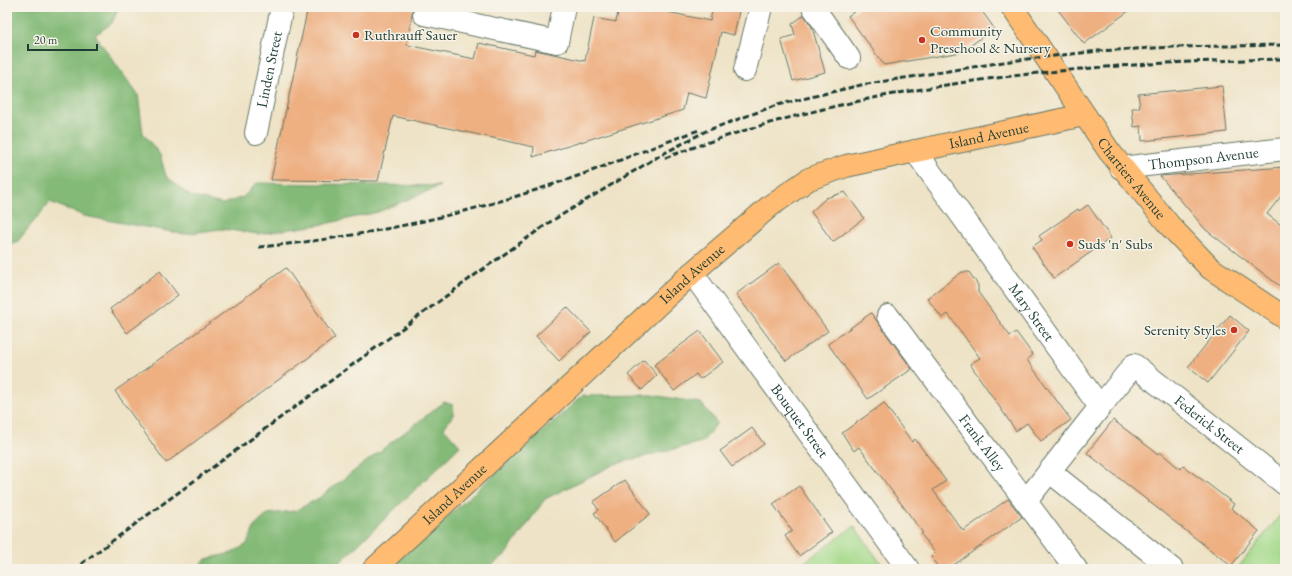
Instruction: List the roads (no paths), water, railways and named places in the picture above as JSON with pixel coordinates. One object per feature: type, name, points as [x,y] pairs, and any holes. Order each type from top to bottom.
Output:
[{"type":"main road","name":"Chartiers Avenue","points":[[1012,7],[1121,168],[1170,226],[1210,268],[1285,318]]},
{"type":"main road","name":"Island Avenue","points":[[374,569],[692,273],[770,206],[809,178],[846,166],[1084,115]]},
{"type":"street","name":"Linden Street","points":[[256,132],[282,7]]},
{"type":"street","points":[[426,7],[424,14],[557,42],[564,7]]},
{"type":"street","points":[[745,70],[761,7]]},
{"type":"street","points":[[813,7],[850,58]]},
{"type":"street","name":"Thompson Avenue","points":[[1121,168],[1285,149]]},
{"type":"street","name":"Mary Street","points":[[915,151],[1100,407]]},
{"type":"street","name":"Bouquet Street","points":[[692,273],[908,569]]},
{"type":"street","name":"Frank Alley","points":[[888,316],[1076,569]]},
{"type":"street","name":"Federick Street","points":[[1100,407],[1134,365],[1285,484]]},
{"type":"street","points":[[1026,500],[1100,407]]},
{"type":"street","points":[[1049,471],[1172,569]]},
{"type":"railway","points":[[74,569],[479,272],[550,222],[659,156],[706,131],[777,105],[861,85],[1010,61],[1098,51],[1173,47],[1285,45]]},
{"type":"railway","points":[[665,158],[739,132],[815,111],[892,94],[1049,72],[1128,65],[1285,59]]},
{"type":"railway","points":[[259,247],[370,232],[407,225],[480,207],[570,179],[699,130]]},
{"type":"place","name":"Ruthrauff Sauer","points":[[356,35]]},
{"type":"place","name":"Community Preschool & Nursery","points":[[922,40]]},
{"type":"place","name":"Suds 'n' Subs","points":[[1070,244]]},
{"type":"place","name":"Serenity Styles","points":[[1234,330]]}]
